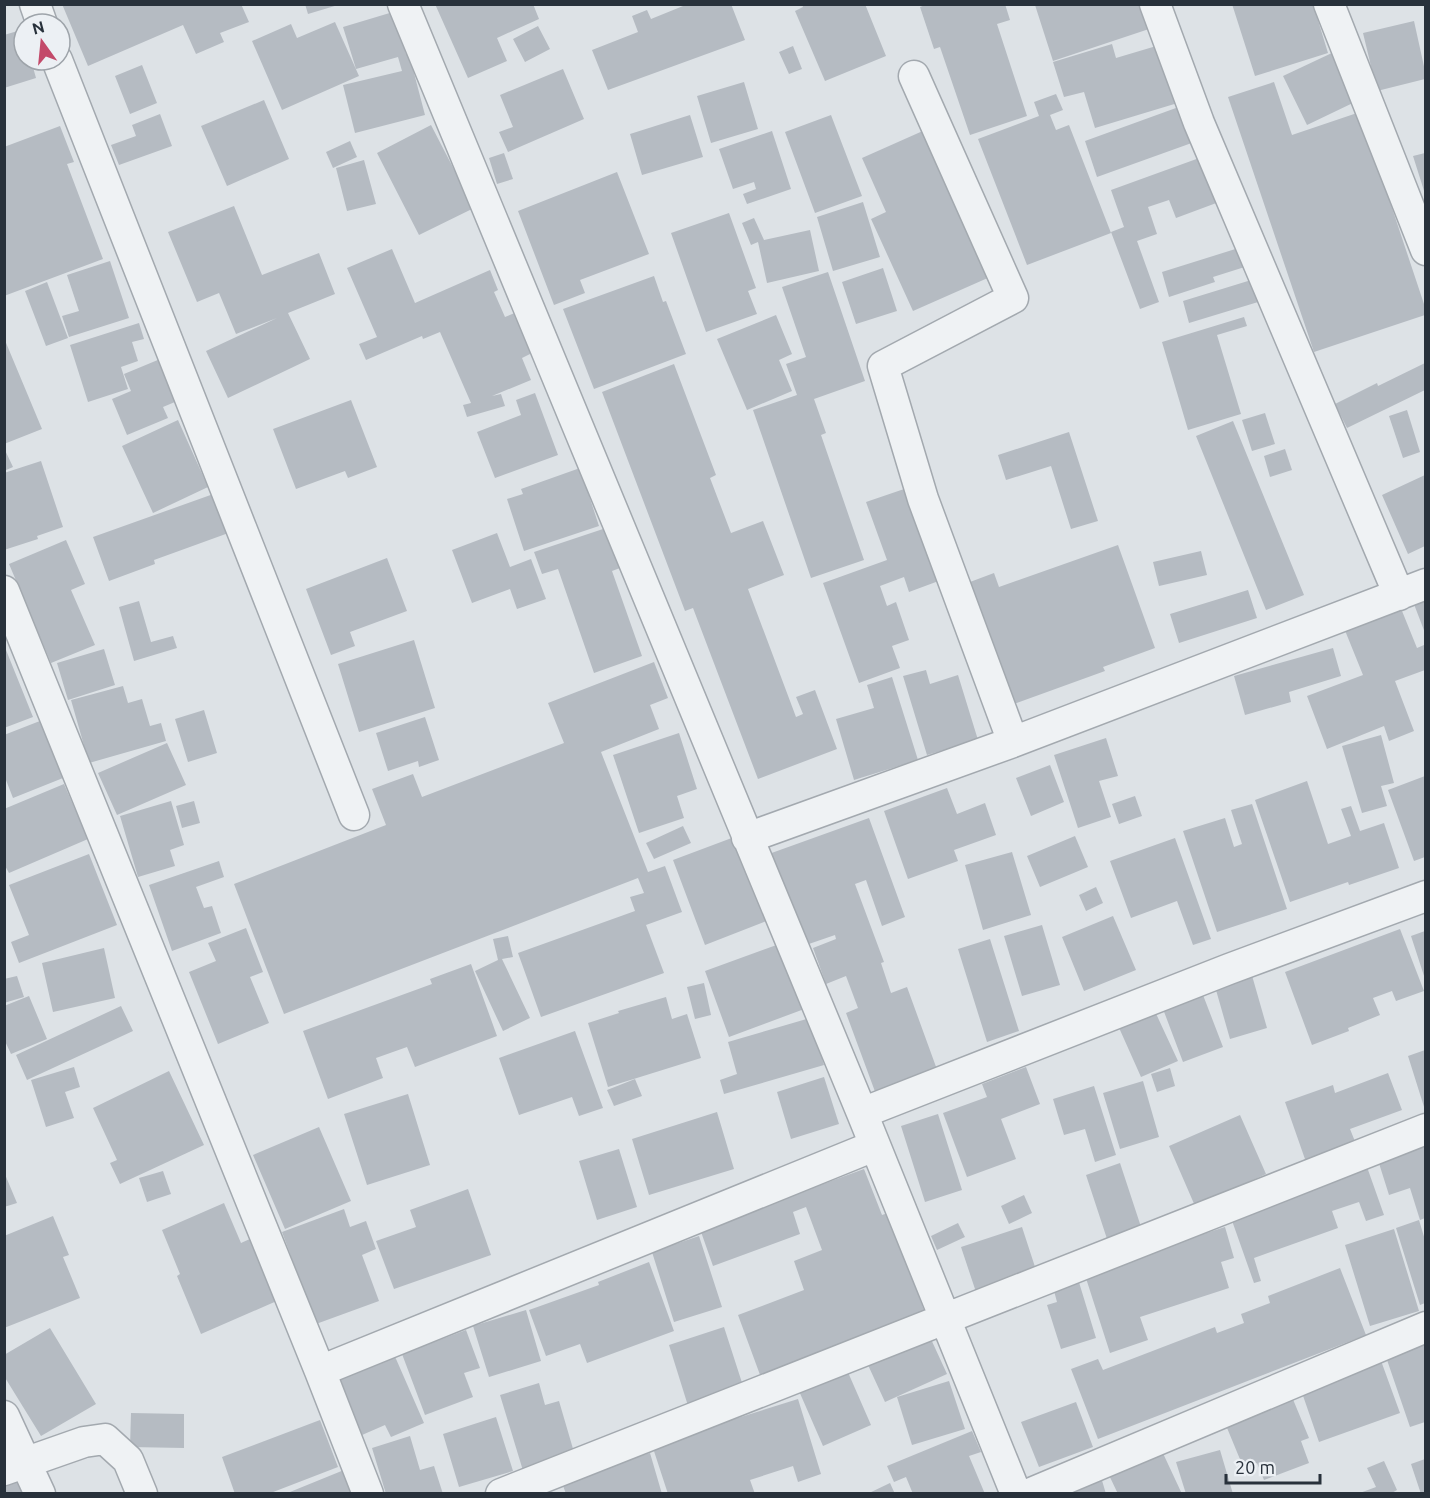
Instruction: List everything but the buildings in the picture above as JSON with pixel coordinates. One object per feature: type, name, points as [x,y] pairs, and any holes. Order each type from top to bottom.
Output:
[{"type":"street","points":[[403,4],[862,1113],[1016,1494]]},
{"type":"street","points":[[747,838],[1013,742],[1412,589],[1199,123],[1155,4]]},
{"type":"street","points":[[1329,4],[1425,250]]},
{"type":"street","points":[[62,72],[354,814]]},
{"type":"street","points":[[914,76],[1013,298],[883,366],[923,500],[1013,742]]},
{"type":"street","points":[[4,591],[368,1494]]},
{"type":"street","points":[[862,1113],[1229,969],[1425,896]]},
{"type":"street","points":[[501,1494],[1425,1130]]},
{"type":"street","points":[[320,1371],[874,1146]]},
{"type":"street","points":[[1029,1494],[1425,1327]]},
{"type":"street","points":[[4,1416],[15,1466],[40,1494]]},
{"type":"street","points":[[15,1466],[84,1442],[105,1438],[128,1460],[142,1494]]}]
